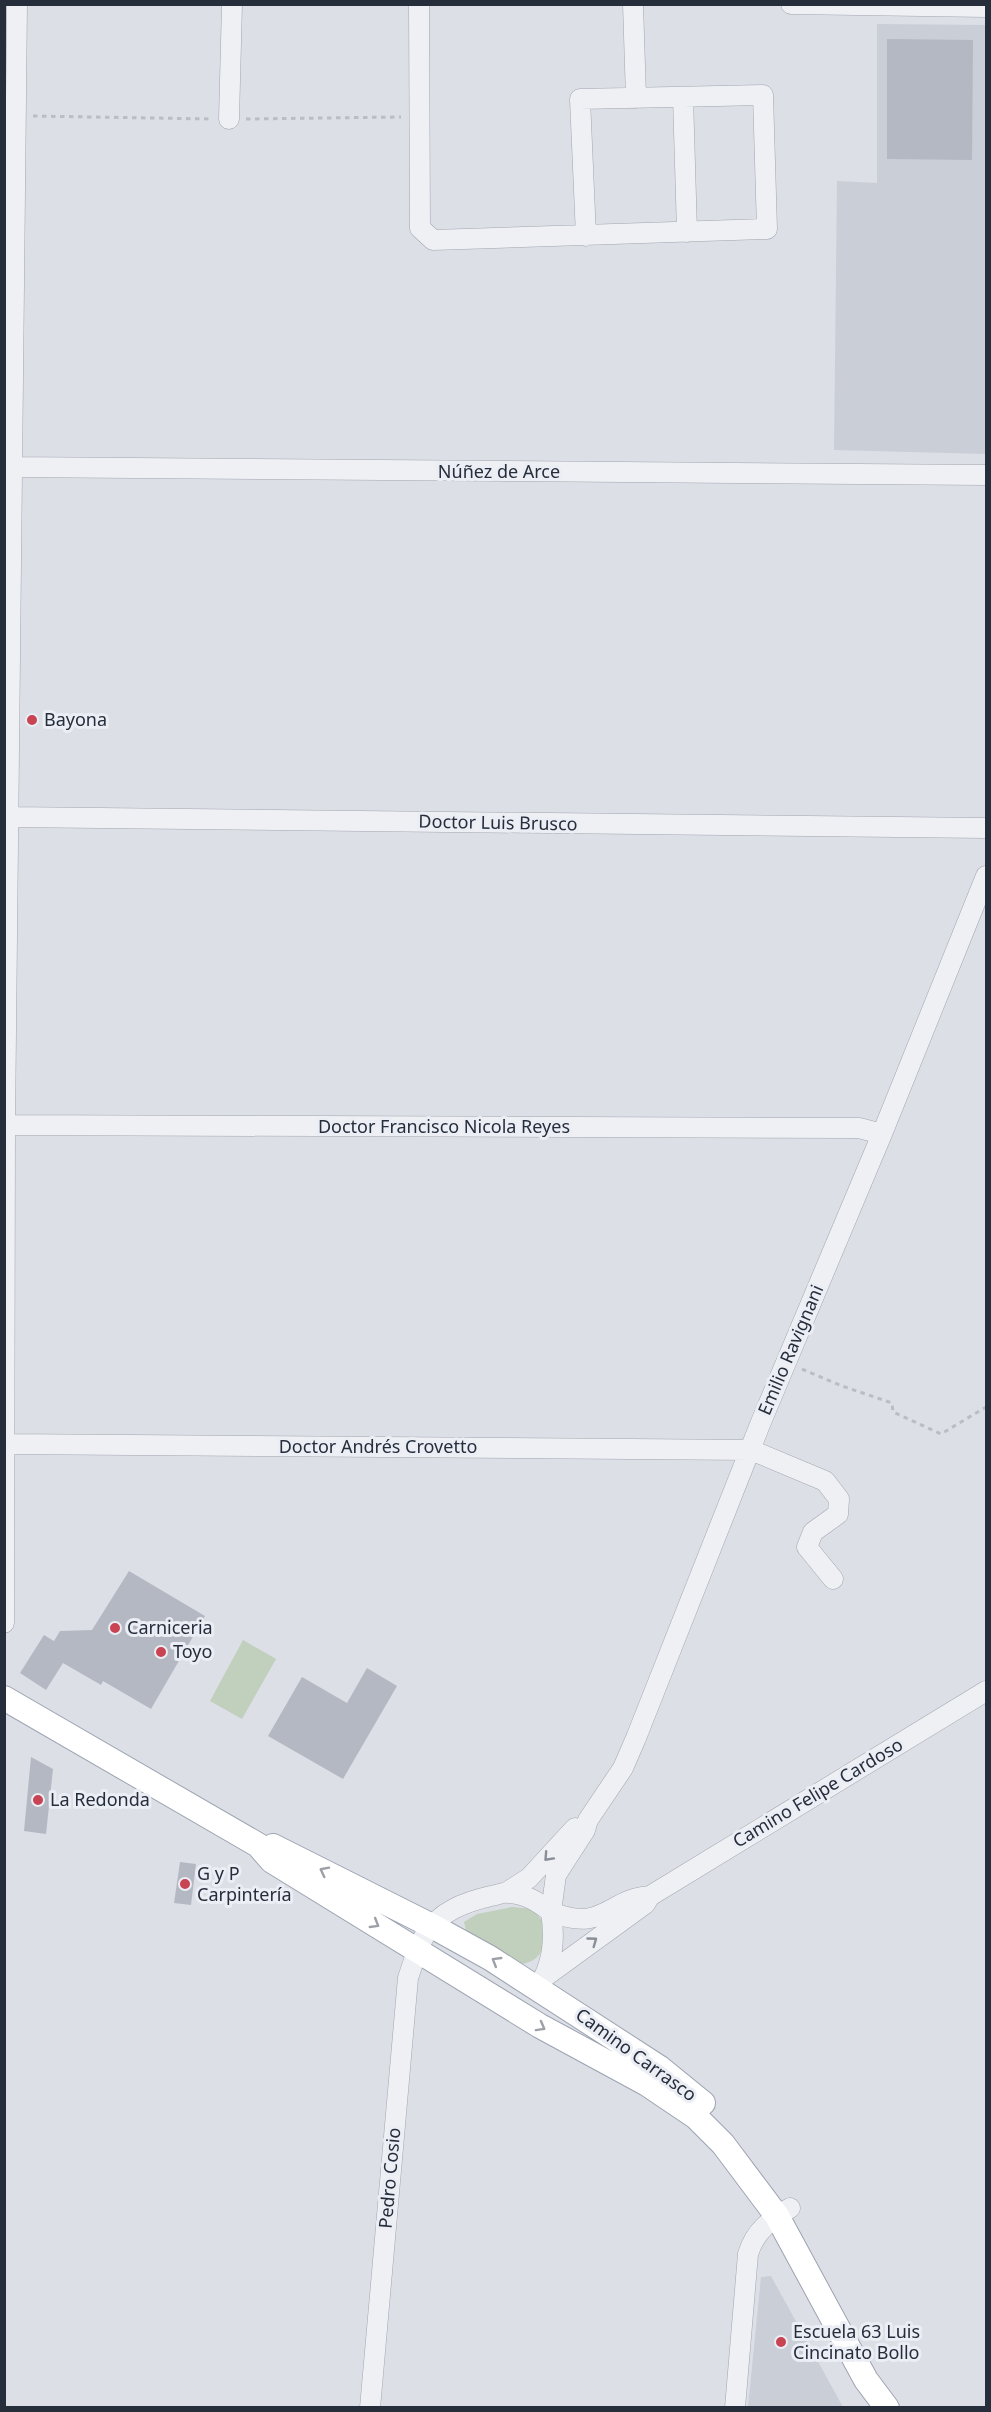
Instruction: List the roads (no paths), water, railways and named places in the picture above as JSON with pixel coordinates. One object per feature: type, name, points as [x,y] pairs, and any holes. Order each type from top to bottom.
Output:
[{"type":"main road","name":"Camino Carrasco","points":[[4,1698],[258,1845],[272,1861],[540,2026],[673,2099],[696,2117],[723,2144],[783,2212]]},
{"type":"main road","name":"Camino Carrasco","points":[[258,1845],[276,1846],[542,1982],[700,2100],[762,2167],[783,2212],[878,2375],[886,2405]]},
{"type":"main road","points":[[418,1950],[512,1989],[528,1990],[542,1982]]},
{"type":"street","points":[[4,1623],[5,1125],[17,4]]},
{"type":"street","points":[[229,119],[232,4]]},
{"type":"street","points":[[419,4],[420,228],[433,240],[586,236],[767,229],[763,95],[580,99],[586,236]]},
{"type":"street","points":[[633,4],[636,98]]},
{"type":"street","points":[[791,4],[987,7]]},
{"type":"street","points":[[683,97],[687,232]]},
{"type":"street","name":"Núñez de Arce","points":[[11,468],[987,476]]},
{"type":"street","name":"Doctor Luis Brusco","points":[[9,817],[987,828]]},
{"type":"street","name":"Emilio Ravignani","points":[[542,1982],[552,1949],[554,1930],[550,1912],[556,1875],[585,1830],[588,1820],[623,1768],[636,1738],[786,1363],[987,876]]},
{"type":"street","name":"Doctor Francisco Nicola Reyes","points":[[5,1125],[859,1128],[882,1134]]},
{"type":"street","name":"Doctor Andrés Crovetto","points":[[6,1444],[751,1450]]},
{"type":"street","points":[[751,1450],[825,1481],[838,1499],[838,1514],[813,1532],[807,1547],[833,1579]]},
{"type":"street","name":"Camino Felipe Cardoso","points":[[550,1912],[568,1919],[593,1918],[640,1897],[650,1896],[987,1691]]},
{"type":"street","name":"Emilio Ravignani","points":[[418,1950],[425,1935],[441,1916],[466,1902],[507,1892],[529,1878],[578,1824],[588,1820]]},
{"type":"street","points":[[507,1892],[536,1901],[550,1912]]},
{"type":"street","name":"Camino Felipe Cardoso","points":[[542,1982],[645,1904],[650,1896]]},
{"type":"street","name":"Pedro Cosio","points":[[370,2408],[408,1978],[418,1950]]},
{"type":"street","points":[[735,2408],[748,2254],[752,2242],[769,2220],[783,2212]]},
{"type":"place","name":"Bayona","points":[[32,720]]},
{"type":"place","name":"Carniceria","points":[[115,1628]]},
{"type":"place","name":"Toyo","points":[[161,1652]]},
{"type":"place","name":"La Redonda","points":[[38,1800]]},
{"type":"place","name":"G y P Carpintería","points":[[185,1884]]},
{"type":"place","name":"Escuela 63 Luis Cincinato Bollo","points":[[781,2342]]}]
